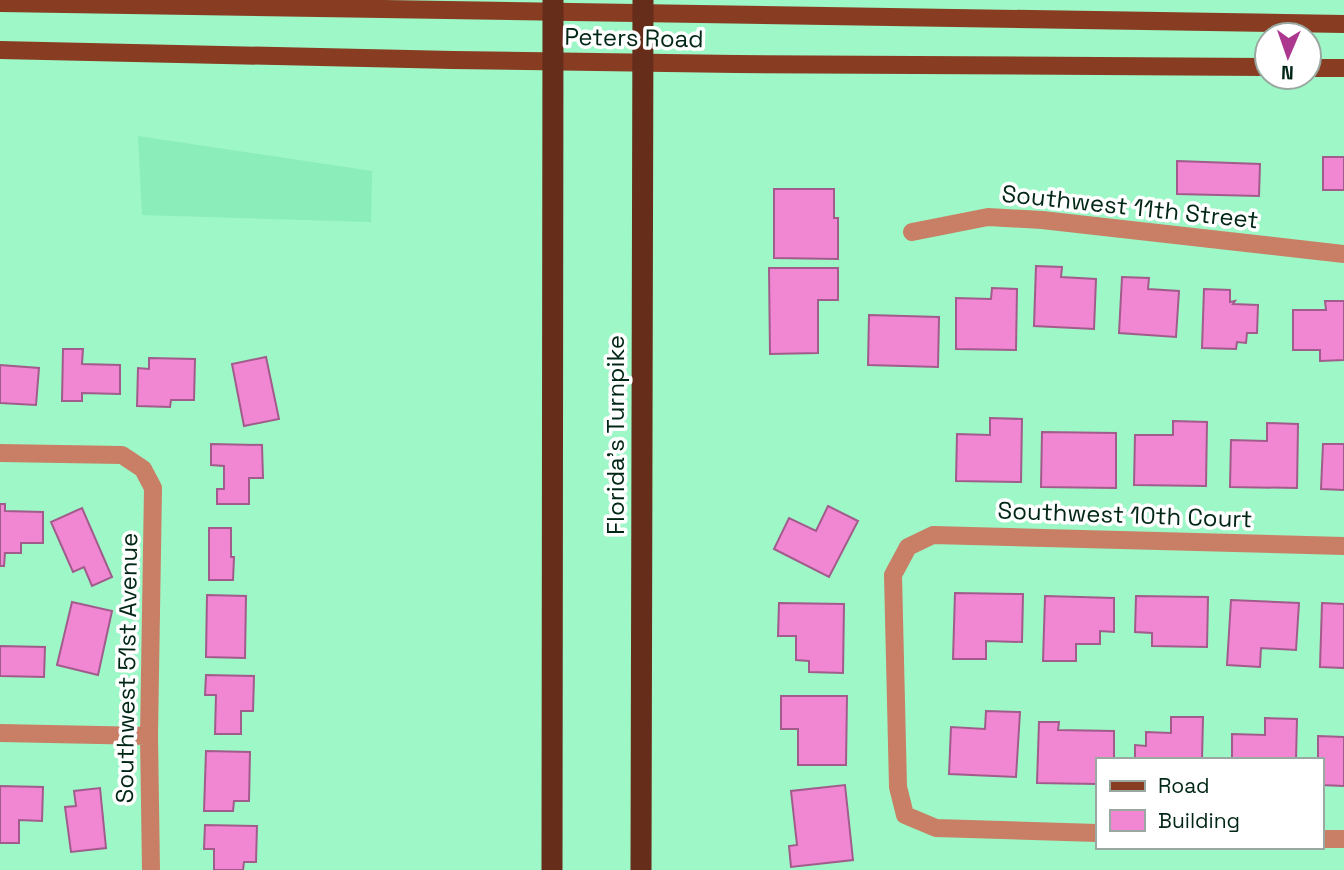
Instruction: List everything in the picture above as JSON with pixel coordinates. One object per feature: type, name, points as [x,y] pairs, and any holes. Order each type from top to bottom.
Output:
[{"type":"highway","points":[[552,870],[553,0]]},
{"type":"highway","name":"Florida's Turnpike","points":[[641,870],[643,0]]},
{"type":"main road","name":"Peters Road","points":[[0,3],[1344,24]]},
{"type":"main road","name":"Peters Road","points":[[0,50],[737,64],[1253,67]]},
{"type":"main road","points":[[1323,68],[1344,68]]},
{"type":"street","name":"Southwest 11th Street","points":[[912,232],[988,217],[1042,219],[1344,254]]},
{"type":"street","name":"Southwest 51st Avenue","points":[[0,453],[122,455],[143,469],[153,488],[149,736],[151,870]]},
{"type":"street","name":"Southwest 10th Court","points":[[1096,833],[936,828],[905,815],[898,787],[893,575],[908,547],[933,535],[1344,546]]},
{"type":"street","points":[[0,733],[149,736]]},
{"type":"street","points":[[1323,839],[1344,839]]},
{"type":"shaded area","points":[[138,136],[372,171],[371,222],[142,215]]},
{"type":"building","points":[[1323,157],[1344,157],[1344,190],[1323,190]]},
{"type":"building","points":[[1177,161],[1260,164],[1259,196],[1177,194]]},
{"type":"building","points":[[774,189],[834,189],[834,218],[838,218],[838,259],[774,258]]},
{"type":"building","points":[[1036,266],[1062,267],[1061,277],[1096,279],[1094,329],[1034,326]]},
{"type":"building","points":[[769,268],[838,268],[838,300],[818,300],[818,353],[770,354]]},
{"type":"building","points":[[1122,277],[1149,278],[1148,289],[1179,291],[1176,337],[1119,333]]},
{"type":"building","points":[[992,288],[1017,289],[1016,350],[956,349],[956,298],[991,299]]},
{"type":"building","points":[[1204,289],[1230,290],[1230,302],[1235,301],[1233,304],[1258,305],[1257,333],[1247,333],[1246,343],[1237,342],[1236,349],[1202,348]]},
{"type":"building","points":[[1325,301],[1344,301],[1344,360],[1320,361],[1320,350],[1293,350],[1293,310],[1326,310]]},
{"type":"building","points":[[869,315],[939,317],[938,367],[868,365]]},
{"type":"building","points":[[63,349],[83,349],[82,364],[120,365],[120,394],[82,393],[82,401],[62,401]]},
{"type":"building","points":[[266,357],[279,419],[244,426],[232,364]]},
{"type":"building","points":[[149,358],[195,359],[194,400],[171,400],[170,407],[137,406],[138,368],[149,369]]},
{"type":"building","points":[[0,365],[39,368],[36,405],[0,403]]},
{"type":"building","points":[[990,418],[1022,419],[1021,482],[956,481],[957,434],[990,435]]},
{"type":"building","points":[[1173,421],[1207,422],[1206,486],[1134,485],[1135,435],[1173,435]]},
{"type":"building","points":[[1267,423],[1298,424],[1297,488],[1230,487],[1231,440],[1267,441]]},
{"type":"building","points":[[1042,432],[1116,433],[1116,488],[1041,487]]},
{"type":"building","points":[[211,444],[262,445],[263,478],[249,478],[249,504],[217,504],[217,489],[224,489],[224,466],[211,465]]},
{"type":"building","points":[[1323,444],[1344,444],[1344,490],[1321,489]]},
{"type":"building","points":[[0,504],[5,504],[5,511],[43,512],[43,543],[21,543],[21,553],[5,553],[4,566],[0,566]]},
{"type":"building","points":[[828,506],[858,521],[829,577],[774,549],[789,518],[816,531]]},
{"type":"building","points":[[82,508],[112,577],[92,586],[84,567],[73,572],[51,522]]},
{"type":"building","points":[[209,528],[231,528],[233,580],[209,580]]},
{"type":"building","points":[[955,593],[1023,594],[1022,642],[986,641],[986,659],[953,659]]},
{"type":"building","points":[[207,595],[246,596],[245,658],[206,657]]},
{"type":"building","points":[[1045,596],[1114,598],[1114,632],[1100,631],[1100,644],[1076,644],[1076,661],[1043,661]]},
{"type":"building","points":[[1136,596],[1208,597],[1207,647],[1152,646],[1152,633],[1135,632]]},
{"type":"building","points":[[1231,600],[1299,603],[1296,650],[1261,648],[1260,667],[1227,665]]},
{"type":"building","points":[[72,602],[112,611],[98,675],[57,665]]},
{"type":"building","points":[[779,603],[844,604],[843,673],[809,672],[809,661],[796,660],[796,636],[778,636]]},
{"type":"building","points":[[1322,603],[1344,604],[1344,668],[1320,667]]},
{"type":"building","points":[[0,646],[45,647],[44,677],[0,676]]},
{"type":"building","points":[[206,675],[254,676],[253,711],[241,711],[241,734],[215,734],[216,695],[205,695]]},
{"type":"building","points":[[781,696],[847,696],[846,765],[798,765],[798,729],[781,729]]},
{"type":"building","points":[[986,711],[1020,712],[1016,777],[949,774],[951,727],[985,729]]},
{"type":"building","points":[[1171,717],[1203,717],[1202,758],[1135,758],[1135,745],[1146,746],[1146,732],[1171,733]]},
{"type":"building","points":[[1265,718],[1297,719],[1296,758],[1232,758],[1232,734],[1265,735]]},
{"type":"building","points":[[1039,722],[1059,722],[1058,730],[1114,731],[1114,758],[1096,758],[1096,784],[1037,783]]},
{"type":"building","points":[[1318,736],[1344,737],[1344,786],[1323,785],[1323,758],[1318,758]]},
{"type":"building","points":[[206,751],[250,752],[249,801],[234,801],[233,811],[204,811]]},
{"type":"building","points":[[845,785],[853,860],[791,867],[789,846],[797,845],[791,791]]},
{"type":"building","points":[[0,786],[43,787],[42,821],[19,820],[19,843],[0,843]]},
{"type":"building","points":[[100,788],[106,848],[71,852],[65,807],[76,806],[74,791]]},
{"type":"building","points":[[205,825],[257,826],[256,862],[244,862],[243,870],[214,870],[214,849],[204,849]]}]
